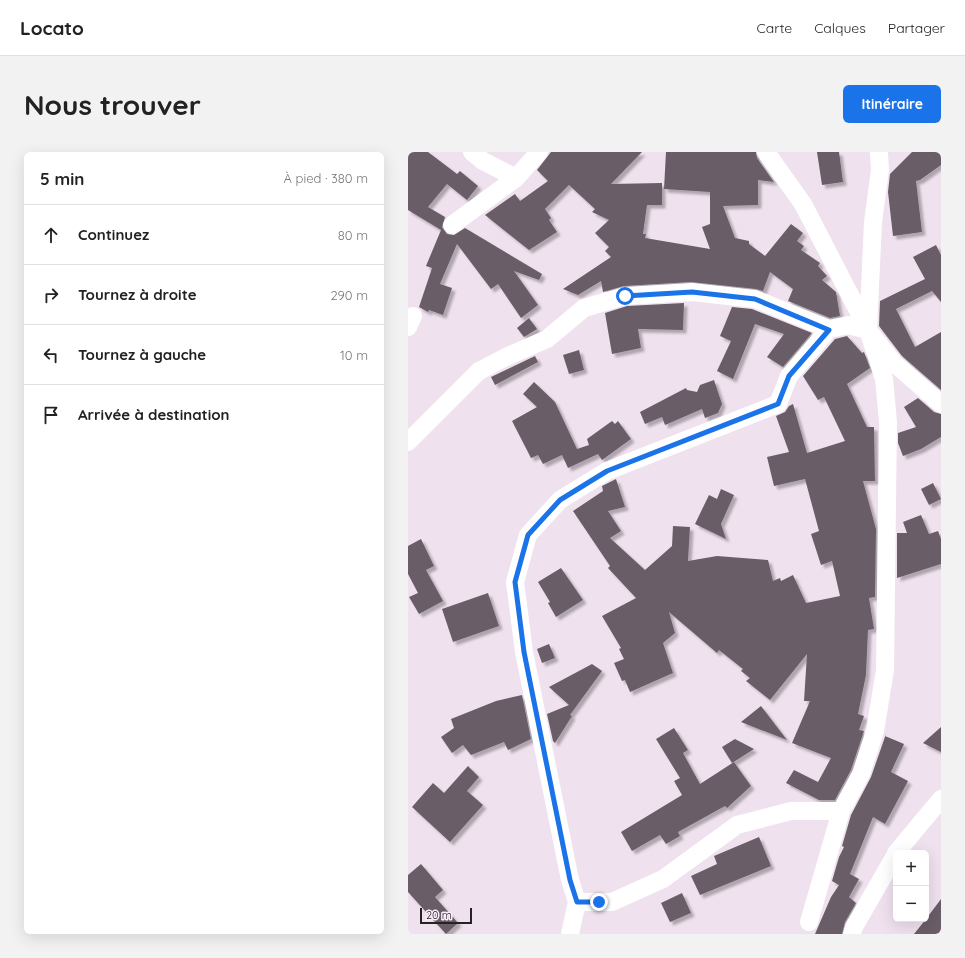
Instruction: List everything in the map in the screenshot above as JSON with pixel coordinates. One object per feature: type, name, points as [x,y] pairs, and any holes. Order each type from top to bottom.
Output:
[{"type":"street","points":[[472,152],[483,161],[516,178]]},
{"type":"street","points":[[452,225],[516,178],[539,152]]},
{"type":"street","points":[[766,152],[803,204],[868,330],[884,379],[888,422],[885,670],[875,731],[861,774],[841,811],[809,922]]},
{"type":"street","points":[[868,330],[873,222],[880,170],[879,152]]},
{"type":"street","points":[[408,442],[479,371],[508,356],[547,339],[584,308],[625,296],[692,292],[755,299],[829,330]]},
{"type":"street","points":[[570,934],[577,902],[570,880],[524,652],[515,582],[528,535],[560,500],[607,471],[778,404],[789,376],[829,330],[848,325],[868,330],[894,363],[941,404]]},
{"type":"street","points":[[898,850],[941,799]]},
{"type":"street","points":[[577,902],[612,902],[663,880],[737,825],[791,811],[841,811]]},
{"type":"street","points":[[852,934],[854,927],[893,858]]},
{"type":"building","points":[[408,152],[428,152],[457,174],[460,171],[478,186],[467,200],[447,184],[428,207],[445,217],[442,227],[447,234],[454,235],[465,228],[542,274],[539,280],[514,271],[538,305],[521,318],[498,284],[491,289],[457,244],[440,284],[452,288],[443,315],[429,310],[428,312],[419,307],[432,268],[426,266],[441,230],[408,210]]},
{"type":"building","points":[[551,152],[642,152],[611,184],[662,183],[662,205],[647,205],[643,234],[646,234],[645,238],[710,249],[702,227],[710,224],[710,192],[664,189],[666,152],[756,152],[757,158],[774,182],[758,180],[758,205],[723,206],[735,238],[749,241],[749,244],[765,256],[791,224],[803,233],[797,241],[804,246],[801,250],[820,263],[818,266],[827,276],[822,280],[836,292],[840,316],[830,318],[788,301],[793,289],[770,272],[763,291],[691,282],[624,286],[603,292],[601,281],[578,295],[563,289],[611,257],[605,251],[609,247],[595,233],[609,220],[592,212],[595,209],[569,185],[545,209],[551,218],[549,220],[557,232],[529,250],[485,215],[515,194],[520,201],[548,181],[537,170]]},
{"type":"building","points":[[817,152],[839,152],[843,182],[822,185]]},
{"type":"building","points":[[912,152],[941,152],[941,165],[920,180],[916,181],[922,232],[893,236],[888,192],[890,174]]},
{"type":"building","points":[[936,245],[941,255],[941,302],[932,291],[896,309],[915,347],[941,332],[941,390],[902,356],[879,326],[880,301],[925,279],[913,257]]},
{"type":"building","points":[[684,303],[683,330],[638,329],[641,348],[612,354],[605,313],[627,306]]},
{"type":"building","points":[[732,307],[752,309],[812,333],[783,367],[767,357],[784,334],[755,324],[733,379],[717,371],[731,341],[720,336]]},
{"type":"building","points":[[529,318],[537,329],[524,337],[517,328]]},
{"type":"building","points":[[847,336],[862,353],[864,352],[870,368],[847,384],[867,427],[874,427],[875,481],[863,481],[876,529],[875,597],[869,598],[874,629],[868,630],[866,675],[858,714],[864,716],[859,730],[864,731],[851,770],[835,800],[819,800],[786,783],[794,770],[818,782],[831,758],[792,743],[810,701],[804,701],[807,654],[770,700],[746,681],[750,678],[741,671],[743,669],[719,650],[717,653],[669,612],[675,633],[663,643],[673,673],[630,692],[625,680],[622,681],[614,663],[624,659],[619,649],[621,648],[602,616],[636,598],[608,568],[610,566],[573,511],[603,491],[602,486],[616,479],[625,507],[608,511],[621,531],[610,538],[645,570],[672,546],[673,526],[690,527],[688,561],[717,556],[768,560],[773,581],[780,578],[781,581],[793,575],[806,603],[840,596],[832,561],[821,565],[811,534],[819,531],[805,479],[774,486],[767,457],[789,452],[776,416],[785,412],[789,406],[793,404],[807,453],[845,441],[824,397],[818,400],[803,376],[835,339]]},
{"type":"building","points":[[579,350],[584,370],[569,374],[563,355]]},
{"type":"building","points":[[535,356],[538,362],[495,385],[491,377]]},
{"type":"building","points":[[714,380],[722,404],[718,413],[705,418],[702,409],[665,425],[662,417],[645,424],[640,412],[686,388],[687,390],[697,392],[700,385]]},
{"type":"building","points":[[534,382],[555,402],[577,449],[589,445],[587,439],[612,421],[615,424],[618,421],[631,439],[602,460],[598,454],[568,468],[562,455],[543,464],[538,455],[531,458],[512,421],[537,407],[523,394]]},
{"type":"building","points":[[918,398],[934,412],[941,414],[941,437],[921,449],[903,456],[898,443],[898,433],[916,427],[904,407]]},
{"type":"building","points":[[933,483],[941,499],[929,505],[921,489]]},
{"type":"building","points":[[721,489],[734,495],[721,524],[726,539],[695,524],[709,495],[717,499]]},
{"type":"building","points":[[921,515],[929,534],[938,531],[941,539],[941,564],[897,578],[897,533],[907,533],[903,522]]},
{"type":"building","points":[[421,539],[434,566],[426,570],[443,601],[419,614],[409,597],[418,593],[408,574],[408,546]]},
{"type":"building","points":[[561,568],[583,600],[556,617],[548,603],[550,602],[538,582]]},
{"type":"building","points":[[488,593],[499,626],[453,642],[442,609]]},
{"type":"building","points":[[549,644],[555,658],[542,663],[537,649]]},
{"type":"building","points":[[592,664],[602,671],[570,715],[572,716],[555,743],[553,741],[547,714],[569,705],[549,687]]},
{"type":"building","points":[[522,695],[531,739],[508,750],[504,742],[471,755],[463,745],[452,753],[441,737],[454,728],[451,719],[496,701]]},
{"type":"building","points":[[761,706],[787,740],[741,722]]},
{"type":"building","points":[[941,727],[941,752],[923,743]]},
{"type":"building","points":[[674,728],[688,750],[683,753],[700,784],[734,762],[751,786],[727,808],[725,806],[678,832],[680,836],[666,844],[660,835],[632,851],[621,832],[682,795],[674,781],[680,778],[656,739]]},
{"type":"building","points":[[885,736],[904,744],[891,772],[908,781],[885,824],[873,817],[850,874],[859,879],[849,897],[856,903],[845,922],[842,934],[815,934],[831,897],[839,885],[832,881],[839,857],[844,847],[842,846],[851,815],[871,777]]},
{"type":"building","points":[[735,739],[754,749],[732,763],[722,747]]},
{"type":"building","points":[[468,766],[479,777],[467,791],[483,805],[450,842],[412,807],[433,783],[444,793]]},
{"type":"building","points":[[759,837],[771,866],[700,895],[691,876],[717,864],[714,856]]},
{"type":"building","points":[[421,864],[443,890],[435,897],[458,923],[446,934],[408,892],[408,875]]},
{"type":"building","points":[[682,893],[691,913],[670,922],[661,903]]},
{"type":"building","points":[[941,899],[941,934],[914,934],[924,922],[929,922],[929,915]]},
{"type":"route","points":[[599,902],[577,902],[570,880],[524,652],[515,582],[528,535],[560,500],[607,471],[778,404],[789,376],[829,330],[755,299],[692,292],[625,296]]}]
